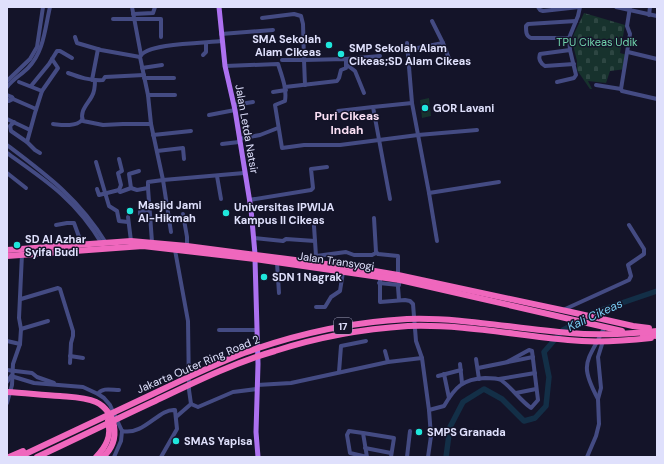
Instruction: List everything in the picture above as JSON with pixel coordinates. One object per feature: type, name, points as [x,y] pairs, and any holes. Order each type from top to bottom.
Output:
[{"type":"highway","name":"Jalan Transyogi","points":[[7,256],[70,248],[82,245],[131,241],[152,242],[255,257],[278,263],[343,272],[357,271],[380,280],[399,280],[562,310],[639,328],[657,330]]},
{"type":"highway","name":"Jalan Transyogi","points":[[7,250],[130,246],[302,261],[399,280],[604,328],[657,337]]},
{"type":"highway","name":"Jakarta Outer Ring Road 2","points":[[19,457],[194,374],[270,344],[342,326],[380,321],[428,319],[466,320],[591,335],[613,335],[657,330]]},
{"type":"highway","name":"Jakarta Outer Ring Road 2","points":[[37,457],[195,382],[247,360],[312,340],[374,329],[427,326],[465,328],[590,342],[614,342],[657,337]]},
{"type":"highway","points":[[7,392],[77,397],[97,402],[105,408],[110,416],[114,424],[115,431],[114,440],[110,449],[103,457]]},
{"type":"highway","points":[[7,396],[76,401],[95,406],[104,414],[109,425],[108,442],[96,457]]},
{"type":"highway","points":[[9,457],[93,422]]},
{"type":"main road","name":"Jalan Letda Natsir","points":[[219,7],[225,66],[235,108],[254,238],[258,364],[256,457]]},
{"type":"street","points":[[7,80],[30,59],[37,47],[44,7]]},
{"type":"street","points":[[7,87],[34,61],[42,47],[50,7]]},
{"type":"street","points":[[132,7],[148,95],[151,124],[163,180],[171,232]]},
{"type":"street","points":[[133,14],[153,13],[155,7]]},
{"type":"street","points":[[538,7],[543,11],[579,7],[578,16],[568,38],[576,75],[574,78],[557,82]]},
{"type":"street","points":[[616,7],[630,8],[649,15],[657,16]]},
{"type":"street","points":[[649,15],[650,7]]},
{"type":"street","points":[[621,90],[630,34],[627,26],[630,8]]},
{"type":"street","points":[[262,18],[294,14],[301,16],[303,24],[305,85]]},
{"type":"street","points":[[113,19],[161,18],[161,37]]},
{"type":"street","points":[[432,21],[451,64]]},
{"type":"street","points":[[568,38],[534,39],[528,37],[526,34],[526,26],[528,24],[576,21]]},
{"type":"street","points":[[221,34],[273,30]]},
{"type":"street","points":[[39,35],[44,35]]},
{"type":"street","points":[[75,36],[77,42],[98,49],[140,56],[149,50],[184,43],[222,41]]},
{"type":"street","points":[[203,55],[206,50],[206,43]]},
{"type":"street","points":[[407,43],[412,103],[437,241]]},
{"type":"street","points":[[408,50],[443,43]]},
{"type":"street","points":[[53,124],[75,124],[82,120],[84,107],[93,95],[98,49]]},
{"type":"street","points":[[30,86],[49,64],[55,52],[59,50],[72,58]]},
{"type":"street","points":[[570,50],[540,54],[539,57],[545,66],[574,64]]},
{"type":"street","points":[[628,52],[657,60]]},
{"type":"street","points":[[282,60],[346,59],[380,56]]},
{"type":"street","points":[[27,142],[42,91],[58,68],[52,58]]},
{"type":"street","points":[[346,59],[347,65],[355,71],[364,93]]},
{"type":"street","points":[[225,66],[278,64],[285,89],[286,101],[275,104],[281,146],[283,148],[304,145],[340,145],[418,134],[477,130]]},
{"type":"street","points":[[142,68],[162,65]]},
{"type":"street","points":[[273,92],[305,85],[337,81],[340,78],[341,70],[346,68],[347,65]]},
{"type":"street","points":[[68,73],[94,80],[103,79],[105,77],[174,78]]},
{"type":"street","points":[[19,82],[42,91]]},
{"type":"street","points":[[596,85],[657,99]]},
{"type":"street","points":[[7,95],[36,109]]},
{"type":"street","points":[[148,95],[175,95]]},
{"type":"street","points":[[7,100],[9,101],[13,99]]},
{"type":"street","points":[[209,115],[253,102]]},
{"type":"street","points":[[338,111],[412,103]]},
{"type":"street","points":[[373,107],[390,199]]},
{"type":"street","points":[[7,119],[30,130]]},
{"type":"street","points":[[82,120],[103,125],[151,124]]},
{"type":"street","points":[[14,122],[10,126],[11,131],[40,153]]},
{"type":"street","points":[[222,144],[260,135],[278,128]]},
{"type":"street","points":[[154,135],[191,131]]},
{"type":"street","points":[[7,145],[51,179],[75,203],[104,243]]},
{"type":"street","points":[[157,151],[183,148],[184,159]]},
{"type":"street","points":[[7,153],[75,203]]},
{"type":"street","points":[[119,159],[122,171],[118,173],[121,185],[119,190]]},
{"type":"street","points":[[96,162],[109,206],[117,211],[119,221],[128,222]]},
{"type":"street","points":[[249,200],[312,190],[311,169],[327,167]]},
{"type":"street","points":[[131,188],[129,174],[139,171]]},
{"type":"street","points":[[7,172],[26,188]]},
{"type":"street","points":[[152,242],[148,182],[244,173]]},
{"type":"street","points":[[217,176],[221,199]]},
{"type":"street","points":[[429,193],[499,182]]},
{"type":"street","points":[[97,189],[99,195],[119,190],[120,192],[131,188],[137,190],[148,188]]},
{"type":"street","points":[[140,214],[140,211],[149,208],[166,206]]},
{"type":"street","points":[[183,214],[187,246]]},
{"type":"street","points":[[128,217],[131,241]]},
{"type":"street","points":[[64,218],[67,223]]},
{"type":"street","points":[[374,218],[376,253]]},
{"type":"street","points":[[56,225],[67,223],[74,224],[82,245]]},
{"type":"street","points":[[562,310],[629,280],[631,276],[628,265],[644,254],[644,248],[629,224]]},
{"type":"street","points":[[314,226],[316,256]]},
{"type":"street","points":[[254,238],[283,241],[286,239],[315,241]]},
{"type":"street","points":[[174,250],[184,294],[188,321],[189,390],[191,404]]},
{"type":"street","points":[[302,261],[316,256],[346,252],[354,255],[372,255],[376,253],[398,256],[398,300]]},
{"type":"street","points":[[7,403],[12,385],[12,371],[15,356],[20,344],[21,329],[19,318],[22,254]]},
{"type":"street","points":[[278,263],[279,293]]},
{"type":"street","points":[[316,307],[325,306],[332,297],[340,291],[343,272]]},
{"type":"street","points":[[380,280],[379,301],[410,301],[413,304],[416,333],[422,358],[430,410],[431,436],[428,457]]},
{"type":"street","points":[[20,299],[58,288],[60,289],[73,331],[70,363]]},
{"type":"street","points":[[21,329],[48,321]]},
{"type":"street","points":[[598,399],[587,373],[589,354],[604,328]]},
{"type":"street","points":[[587,457],[596,436],[599,424],[598,399],[601,388],[598,357],[604,328]]},
{"type":"street","points":[[219,330],[257,332]]},
{"type":"street","points":[[7,341],[20,344]]},
{"type":"street","points":[[339,372],[341,346],[366,341]]},
{"type":"street","points":[[500,379],[531,408],[538,400],[532,351],[529,350],[507,362]]},
{"type":"street","points":[[385,351],[388,362]]},
{"type":"street","points":[[589,354],[595,353],[598,357]]},
{"type":"street","points":[[70,356],[83,358]]},
{"type":"street","points":[[478,368],[533,357]]},
{"type":"street","points":[[191,404],[198,407],[233,392],[257,387],[291,383],[388,362],[422,358]]},
{"type":"street","points":[[476,360],[479,379]]},
{"type":"street","points":[[460,364],[462,383]]},
{"type":"street","points":[[7,370],[32,373],[37,377],[56,385]]},
{"type":"street","points":[[438,376],[461,370]]},
{"type":"street","points":[[430,410],[444,406],[456,388],[462,383],[479,379],[500,379],[535,373]]},
{"type":"street","points":[[444,374],[449,398]]},
{"type":"street","points":[[7,382],[11,376],[12,377]]},
{"type":"street","points":[[12,377],[28,382],[83,387],[98,394],[110,405],[122,431],[121,441],[114,457]]},
{"type":"street","points":[[516,393],[536,389]]},
{"type":"street","points":[[98,394],[100,391],[104,390],[119,390]]},
{"type":"street","points":[[176,417],[191,404]]},
{"type":"street","points":[[122,431],[127,432],[136,430],[169,410],[175,410],[177,428],[163,456]]},
{"type":"street","points":[[363,433],[365,448],[367,457],[354,455],[349,452],[347,433],[349,431],[363,433],[394,438],[391,455],[365,448]]},
{"type":"street","points":[[407,457],[410,431]]},
{"type":"green space","name":"TPU Cikeas Udik","points":[[584,13],[625,25],[620,53],[627,55],[626,69],[610,71],[606,83],[588,81],[592,89],[590,89],[577,70],[577,61],[572,41]]},
{"type":"green space","name":"GOR Lavani","points":[[429,98],[431,116],[422,118],[420,100]]},
{"type":"waterway","name":"Kali Cikeas","points":[[446,457],[450,427],[463,402],[484,389],[502,399],[524,421],[535,418],[546,406],[549,377],[544,352],[563,330],[604,309],[657,291]]},
{"type":"place","name":"SMA Sekolah Alam Cikeas","points":[[329,45]]},
{"type":"place","name":"SMP Sekolah Alam Cikeas;SD Alam Cikeas","points":[[341,54]]},
{"type":"place","name":"GOR Lavani","points":[[425,108]]},
{"type":"place","name":"Masjid Jami Al-Hikmah","points":[[130,211]]},
{"type":"place","name":"Universitas IPWIJA Kampus II Cikeas","points":[[226,213]]},
{"type":"place","name":"SD Al Azhar Syifa Budi","points":[[17,245]]},
{"type":"place","name":"SDN 1 Nagrak","points":[[264,277]]},
{"type":"place","name":"SMPS Granada","points":[[419,432]]},
{"type":"place","name":"SMAS Yapisa","points":[[176,441]]},
{"type":"district","name":"Puri Cikeas Indah","points":[[347,123]]}]
